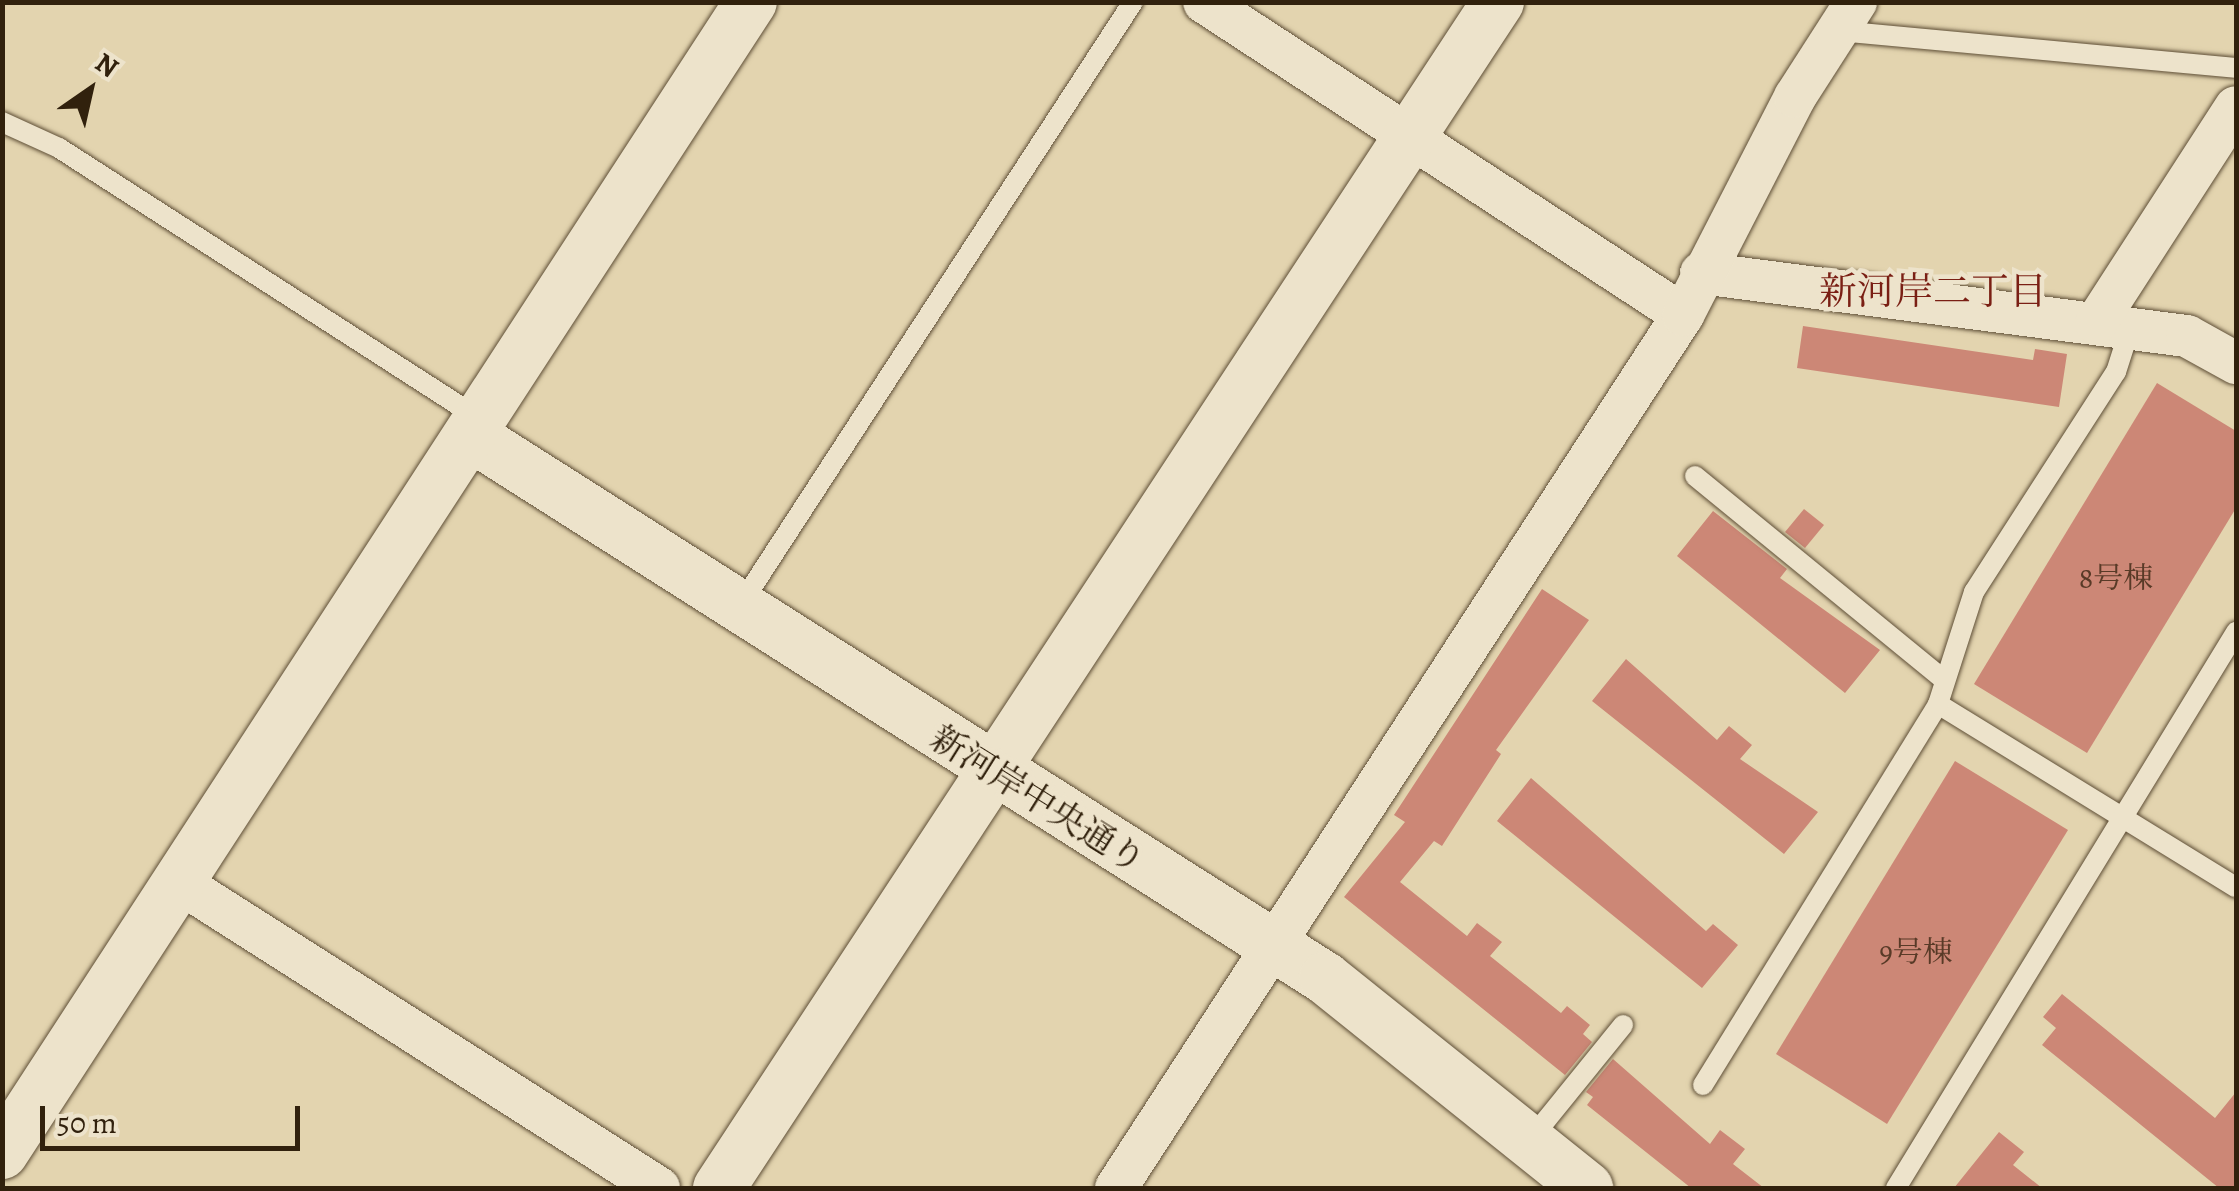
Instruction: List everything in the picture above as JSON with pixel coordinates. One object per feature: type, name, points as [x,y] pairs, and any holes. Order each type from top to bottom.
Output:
[{"type":"street","points":[[2,1154],[751,2]]},
{"type":"street","points":[[1204,2],[1683,315]]},
{"type":"street","points":[[719,1188],[1412,137],[1491,5]]},
{"type":"street","points":[[1116,1188],[1683,315],[1701,273],[1847,17]]},
{"type":"street","points":[[2113,325],[2236,107]]},
{"type":"street","points":[[1701,273],[2196,338],[2236,363]]},
{"type":"street","name":"新河岸中央通り","points":[[475,427],[738,610],[1275,946],[1587,1188]]},
{"type":"street","points":[[180,884],[659,1188]]},
{"type":"lane","points":[[738,610],[1133,2]]},
{"type":"lane","points":[[1847,17],[2236,68]]},
{"type":"lane","points":[[2,122],[59,148],[475,427]]},
{"type":"lane","points":[[1703,1084],[1938,704],[1942,678],[1974,592],[2116,372],[2113,325]]},
{"type":"lane","points":[[1695,476],[1942,678]]},
{"type":"lane","points":[[1896,1188],[2236,632]]},
{"type":"lane","points":[[1938,704],[2236,887]]},
{"type":"lane","points":[[1529,1142],[1624,1025]]},
{"type":"building","points":[[1803,326],[2033,360],[2035,349],[2067,354],[2059,407],[1797,368]]},
{"type":"building","points":[[2157,383],[2236,431],[2236,508],[2087,753],[1974,684]]},
{"type":"building","points":[[1804,509],[1824,525],[1805,548],[1785,532]]},
{"type":"building","points":[[1713,511],[1787,569],[1780,578],[1880,650],[1845,693],[1677,556]]},
{"type":"building","points":[[1542,589],[1589,620],[1496,750],[1501,754],[1442,846],[1434,841],[1400,882],[1467,936],[1477,923],[1502,942],[1490,956],[1561,1013],[1567,1006],[1590,1025],[1583,1034],[1592,1042],[1565,1075],[1344,897],[1405,822],[1394,815]]},
{"type":"building","points":[[1626,659],[1717,740],[1729,726],[1752,745],[1740,759],[1818,812],[1784,854],[1592,701]]},
{"type":"building","points":[[1955,761],[2068,830],[1887,1124],[1776,1054]]},
{"type":"building","points":[[1531,778],[1706,931],[1713,924],[1738,945],[1702,988],[1497,821]]},
{"type":"building","points":[[2062,994],[2215,1118],[2236,1092],[2236,1188],[2219,1188],[2042,1045],[2056,1028],[2043,1017]]},
{"type":"building","points":[[1613,1059],[1710,1144],[1720,1130],[1745,1149],[1733,1164],[1764,1188],[1691,1188],[1587,1105],[1593,1097],[1586,1092]]},
{"type":"building","points":[[1999,1132],[2024,1152],[2013,1165],[2042,1188],[1954,1188]]},
{"type":"district","name":"新河岸二丁目","points":[[1933,292]]}]
